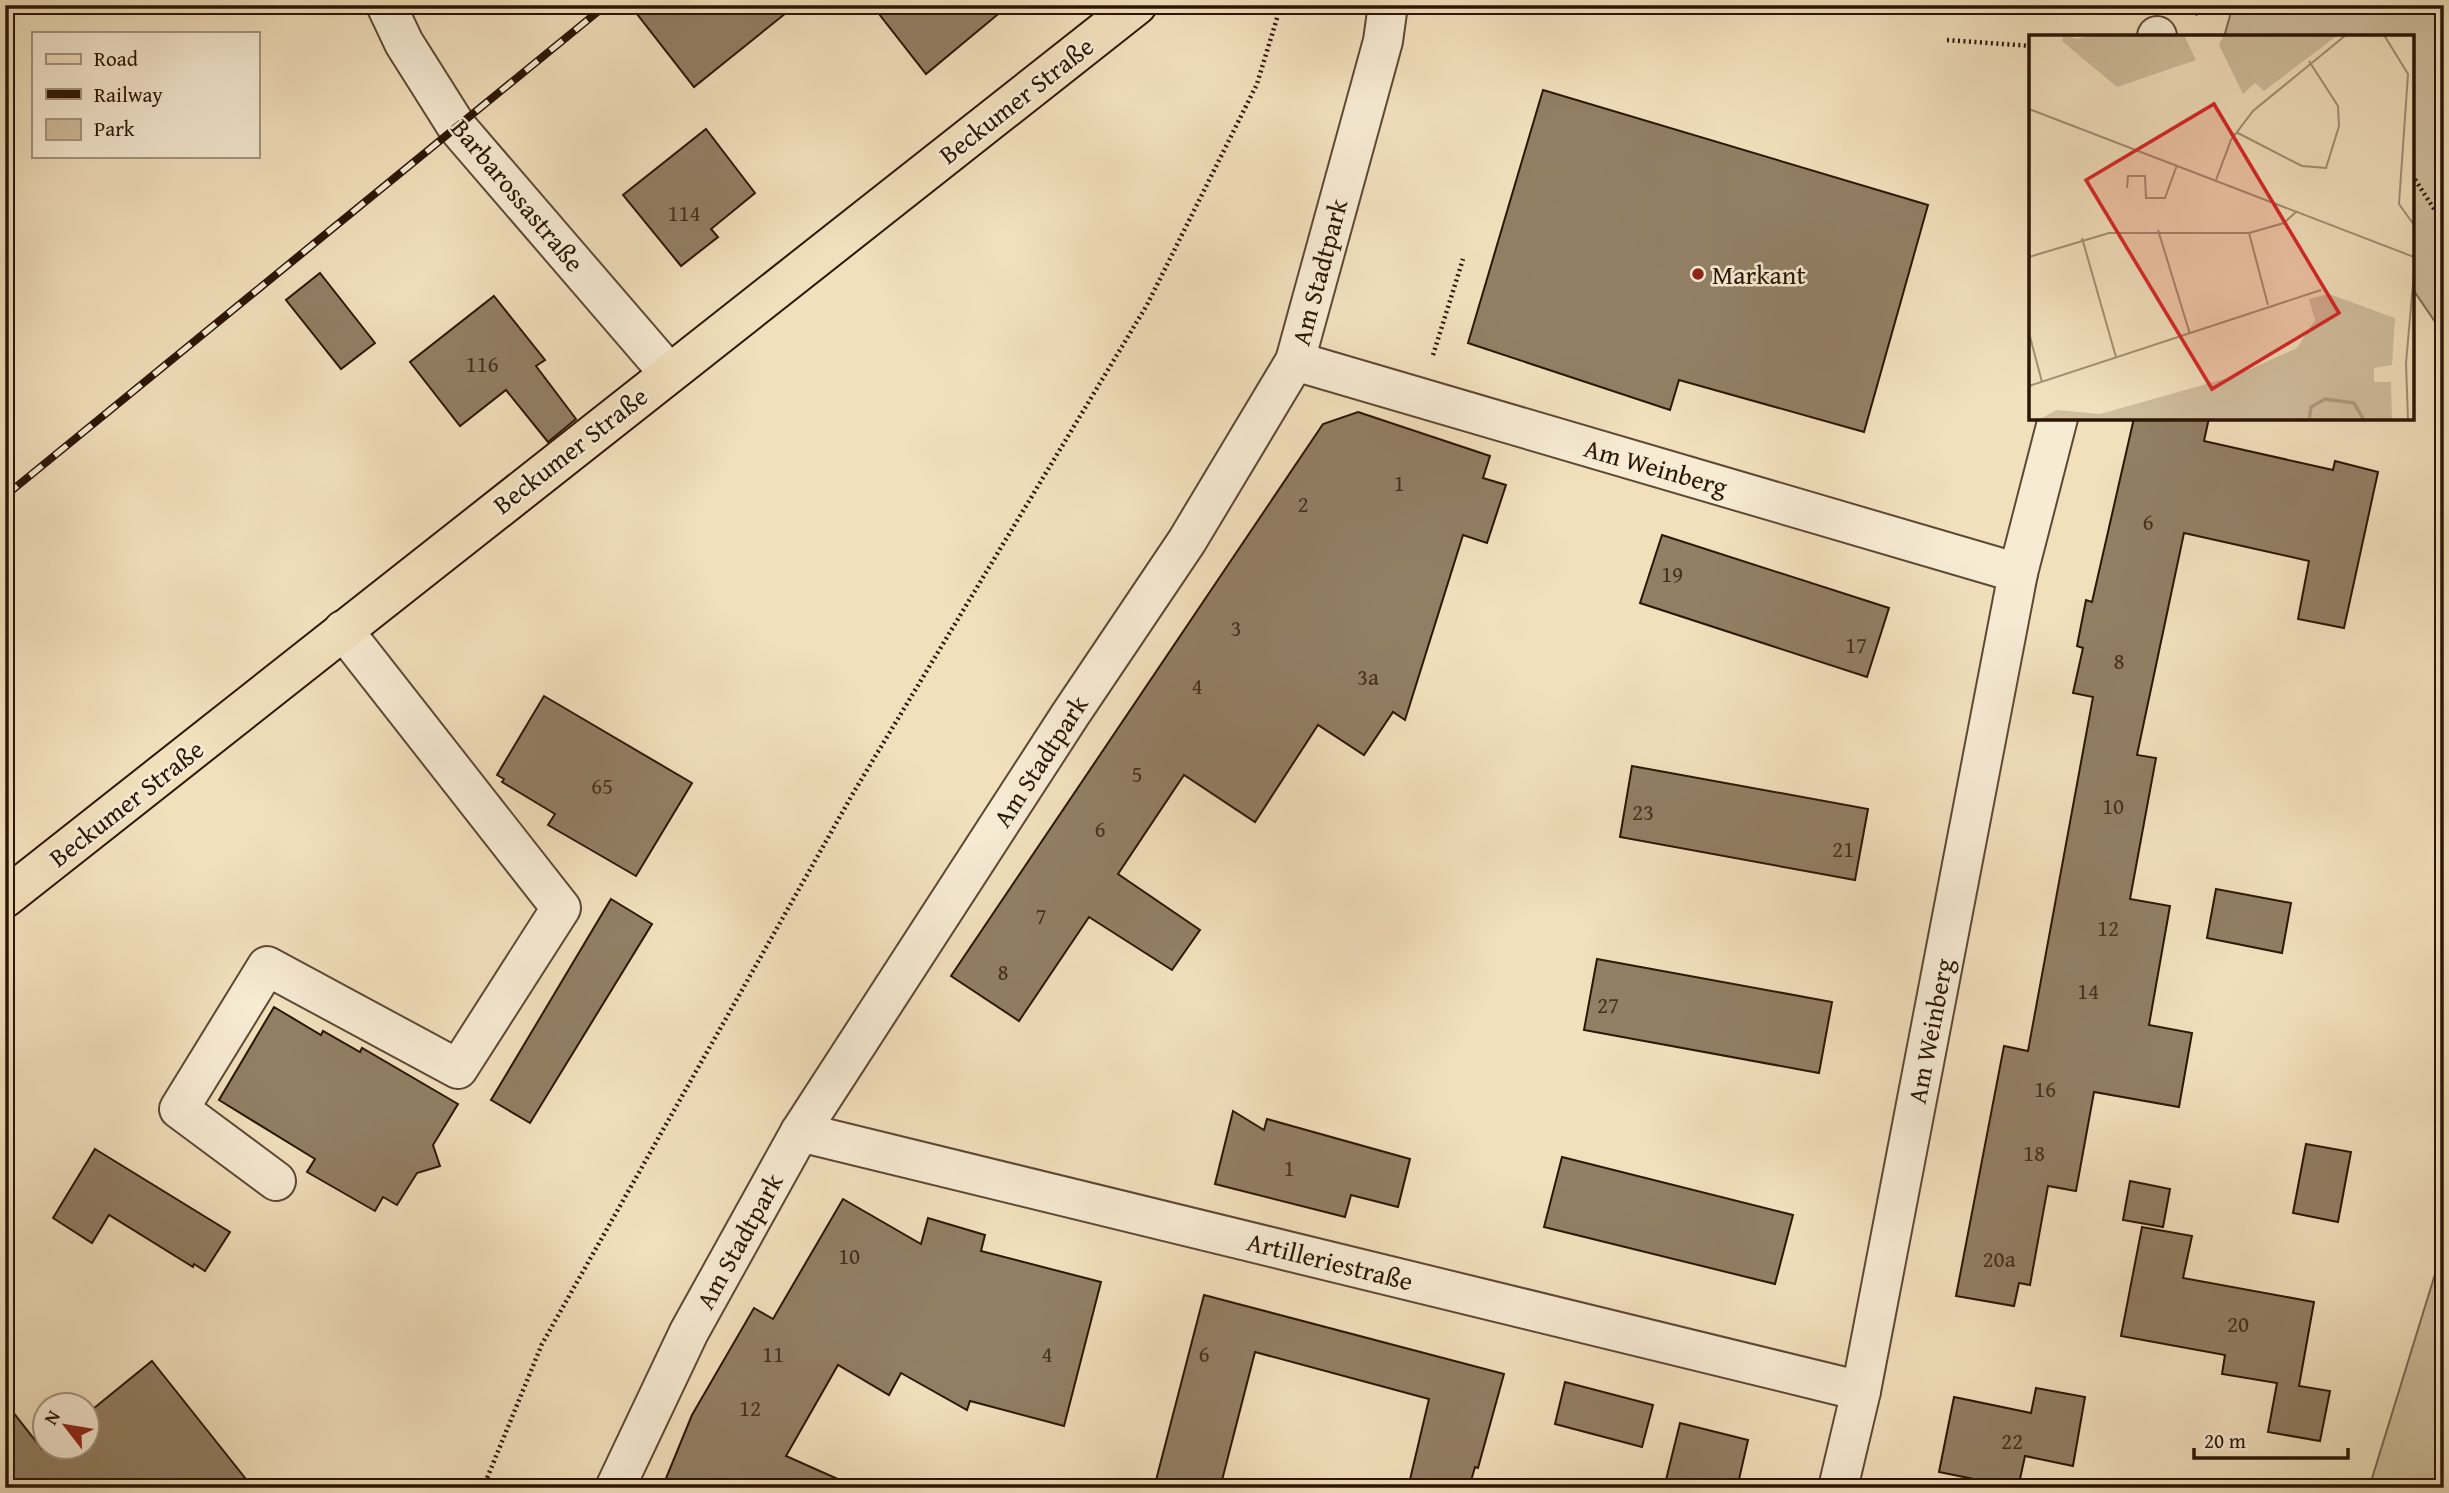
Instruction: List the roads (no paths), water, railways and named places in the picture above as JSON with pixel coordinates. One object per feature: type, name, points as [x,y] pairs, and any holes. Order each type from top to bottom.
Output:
[{"type":"main road","name":"Beckumer Straße","points":[[5,898],[668,372],[1137,5]]},
{"type":"street","name":"Barbarossastraße","points":[[386,5],[404,43],[457,127],[668,372]]},
{"type":"street","name":"Am Stadtpark","points":[[615,1488],[689,1332],[800,1132],[1070,715],[1187,541],[1295,361],[1382,41],[1388,5]]},
{"type":"street","name":"Am Weinberg","points":[[1295,361],[2018,573]]},
{"type":"street","name":"Am Weinberg","points":[[1838,1488],[1861,1391],[2018,573],[2057,420]]},
{"type":"street","points":[[276,1181],[179,1109],[267,966],[458,1069],[561,908],[343,630]]},
{"type":"street","name":"Artilleriestraße","points":[[800,1132],[1861,1391]]},
{"type":"railway","points":[[5,496],[606,5]]},
{"type":"place","name":"Markant","points":[[1698,274]]}]
